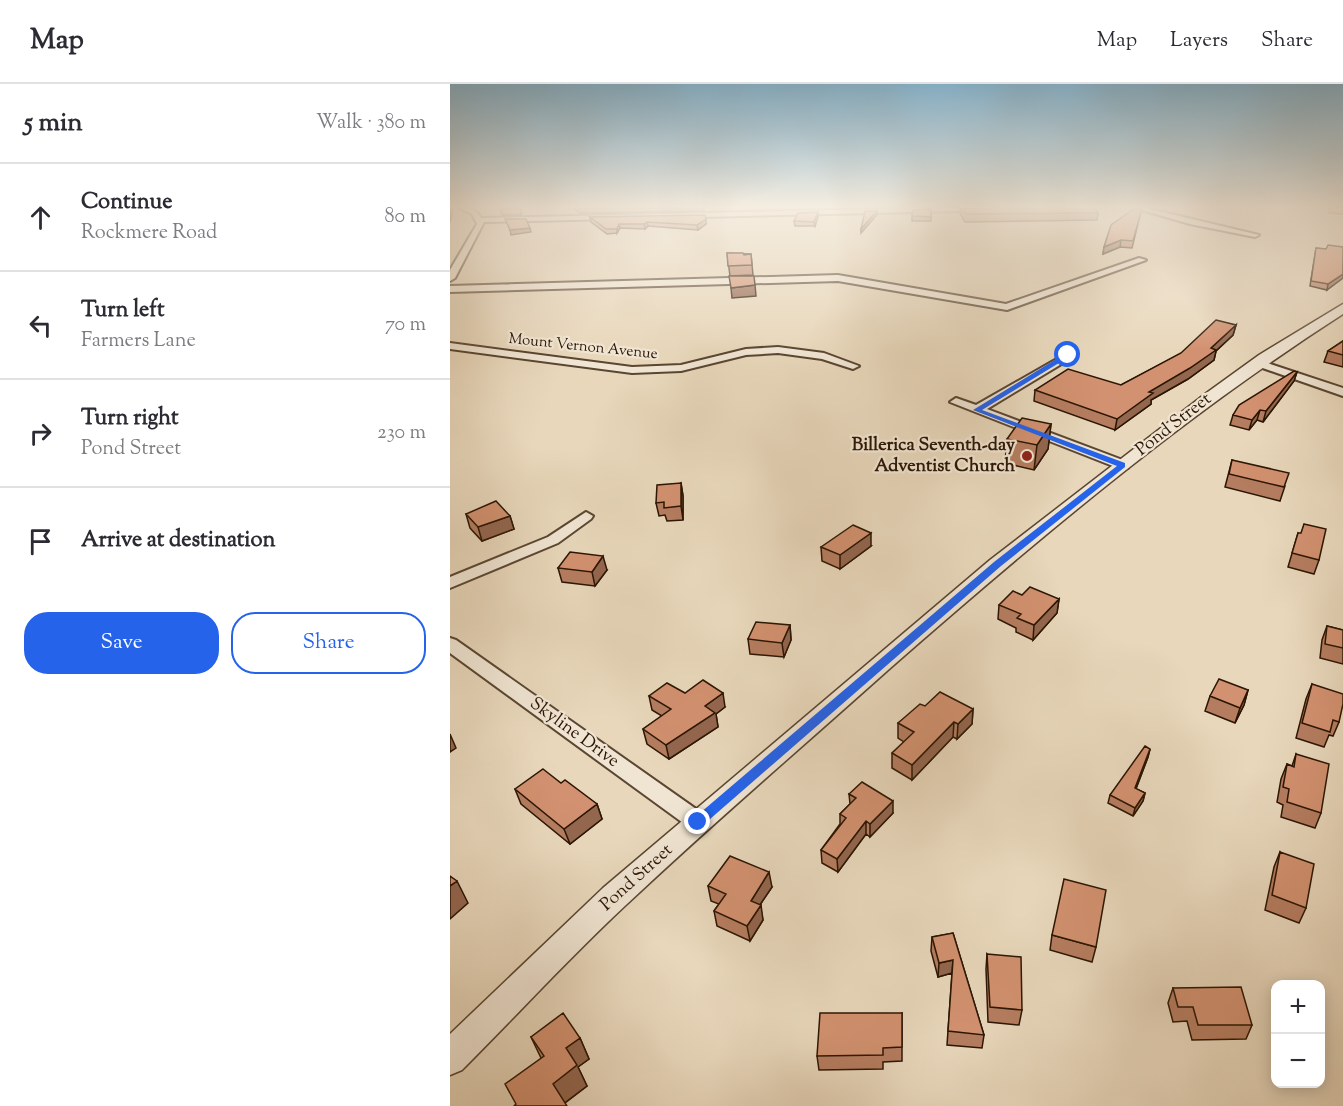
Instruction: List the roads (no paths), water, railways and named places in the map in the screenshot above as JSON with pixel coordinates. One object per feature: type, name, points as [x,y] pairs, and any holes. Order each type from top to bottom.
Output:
[{"type":"street","points":[[450,278],[463,256]]},
{"type":"street","points":[[450,289],[838,278],[1006,307],[1142,260]]},
{"type":"street","name":"Pond Street","points":[[450,1058],[614,897],[997,564],[1210,397],[1343,308]]},
{"type":"street","name":"Mount Vernon Avenue","points":[[450,346],[632,370],[681,368],[736,354],[768,350],[809,354],[853,366]]},
{"type":"street","points":[[977,410],[1068,355]]},
{"type":"street","points":[[1258,363],[1343,392]]},
{"type":"street","points":[[956,402],[1123,465]]},
{"type":"street","points":[[450,584],[553,540],[585,516]]},
{"type":"street","name":"Skyline Drive","points":[[450,644],[698,822]]},
{"type":"place","name":"Billerica Seventh-day Adventist Church","points":[[1027,456]]}]
